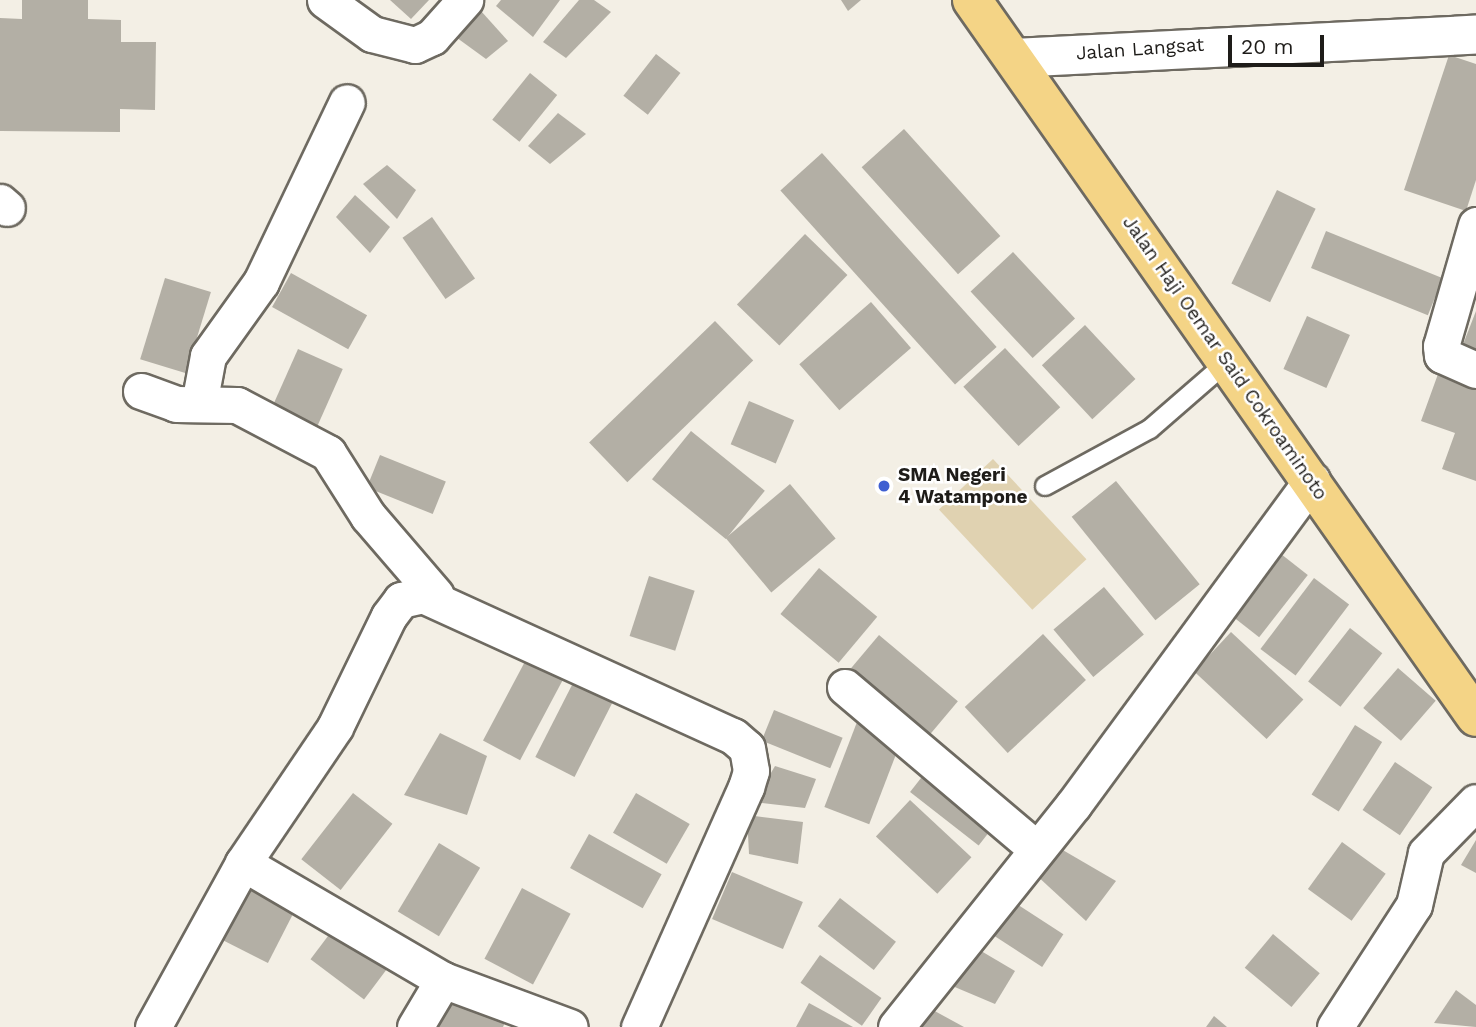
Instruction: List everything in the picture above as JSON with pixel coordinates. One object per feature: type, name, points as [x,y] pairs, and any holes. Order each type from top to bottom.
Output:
[{"type":"highway","name":"Jalan Haji Oemar Said Cokroaminoto","points":[[972,0],[1476,716]]},
{"type":"street","points":[[325,0],[372,34],[415,45],[432,37],[465,0]]},
{"type":"street","name":"Jalan Langsat","points":[[1014,58],[1476,36]]},
{"type":"street","points":[[199,404],[208,356],[261,282],[347,102]]},
{"type":"street","points":[[1476,225],[1441,346],[1448,359],[1476,370]]},
{"type":"street","points":[[141,391],[164,402],[255,411],[328,453],[368,516],[436,596],[657,706],[733,736],[751,757],[704,894],[639,1027]]},
{"type":"street","points":[[896,1027],[1037,849],[1312,480]]},
{"type":"street","points":[[153,1027],[243,863],[335,727],[401,600],[436,596]]},
{"type":"street","points":[[845,687],[1037,849]]},
{"type":"street","points":[[1335,1027],[1414,905],[1426,853],[1476,802]]},
{"type":"street","points":[[243,863],[443,981],[570,1027]]},
{"type":"street","points":[[415,1027],[443,981]]},
{"type":"lane","points":[[1045,486],[1150,429],[1227,362]]},
{"type":"shaded area","points":[[993,459],[1086,559],[1032,610],[939,509]]},
{"type":"building","points":[[22,0],[88,0],[88,19],[121,20],[121,42],[156,42],[155,110],[120,109],[120,132],[0,131],[0,18],[22,19]]},
{"type":"building","points":[[390,0],[429,0],[411,19]]},
{"type":"building","points":[[501,0],[560,0],[533,37],[496,6]]},
{"type":"building","points":[[579,0],[594,0],[611,12],[566,58],[543,42]]},
{"type":"building","points":[[841,0],[861,0],[848,11]]},
{"type":"building","points":[[481,11],[508,41],[486,59],[453,35]]},
{"type":"building","points":[[656,54],[680,73],[648,115],[623,96]]},
{"type":"building","points":[[1449,55],[1476,64],[1476,180],[1466,211],[1404,190]]},
{"type":"building","points":[[530,73],[557,95],[519,142],[492,120]]},
{"type":"building","points":[[558,113],[586,134],[550,164],[528,146]]},
{"type":"building","points":[[904,129],[1000,236],[958,274],[862,167]]},
{"type":"building","points":[[822,153],[997,347],[955,384],[780,190]]},
{"type":"building","points":[[387,165],[416,190],[397,219],[363,184]]},
{"type":"building","points":[[1277,190],[1316,209],[1270,302],[1231,283]]},
{"type":"building","points":[[355,195],[390,227],[370,253],[336,217]]},
{"type":"building","points":[[432,217],[475,278],[446,299],[403,238]]},
{"type":"building","points":[[1326,231],[1443,278],[1428,315],[1311,268]]},
{"type":"building","points":[[805,234],[847,275],[779,345],[737,304]]},
{"type":"building","points":[[1013,252],[1075,319],[1033,358],[971,292]]},
{"type":"building","points":[[291,273],[367,315],[348,349],[272,307]]},
{"type":"building","points":[[165,278],[211,292],[186,373],[140,359]]},
{"type":"building","points":[[871,302],[911,348],[839,410],[799,364]]},
{"type":"building","points":[[1476,311],[1476,353],[1462,347]]},
{"type":"building","points":[[1307,316],[1350,335],[1326,388],[1283,369]]},
{"type":"building","points":[[715,321],[753,361],[627,482],[589,443]]},
{"type":"building","points":[[1085,325],[1135,379],[1092,419],[1042,365]]},
{"type":"building","points":[[1005,348],[1060,407],[1019,446],[963,387]]},
{"type":"building","points":[[298,349],[343,369],[317,427],[272,407]]},
{"type":"building","points":[[1438,374],[1476,387],[1476,481],[1442,469],[1455,433],[1421,421]]},
{"type":"building","points":[[749,401],[794,420],[776,463],[731,444]]},
{"type":"building","points":[[691,431],[765,491],[726,539],[652,479]]},
{"type":"building","points":[[380,455],[446,482],[433,514],[367,487]]},
{"type":"building","points":[[1116,481],[1200,584],[1155,620],[1072,517]]},
{"type":"building","points":[[790,484],[836,538],[771,592],[726,538]]},
{"type":"building","points":[[1281,554],[1308,575],[1259,637],[1232,616]]},
{"type":"building","points":[[819,568],[877,617],[839,663],[780,614]]},
{"type":"building","points":[[649,576],[695,591],[675,651],[630,636]]},
{"type":"building","points":[[1314,578],[1349,604],[1296,676],[1260,649]]},
{"type":"building","points":[[1104,587],[1144,634],[1093,677],[1053,629]]},
{"type":"building","points":[[1350,628],[1382,653],[1340,707],[1308,682]]},
{"type":"building","points":[[1231,632],[1303,700],[1267,739],[1194,671]]},
{"type":"building","points":[[1043,634],[1086,680],[1008,753],[965,707]]},
{"type":"building","points":[[879,635],[958,701],[923,743],[844,676]]},
{"type":"building","points":[[529,654],[566,674],[520,760],[483,741]]},
{"type":"building","points":[[1398,668],[1436,701],[1401,741],[1363,708]]},
{"type":"building","points":[[573,683],[612,703],[575,777],[535,757]]},
{"type":"building","points":[[774,710],[843,738],[830,768],[762,741]]},
{"type":"building","points":[[857,722],[902,739],[869,824],[824,807]]},
{"type":"building","points":[[1355,725],[1382,742],[1339,811],[1312,795]]},
{"type":"building","points":[[440,733],[487,756],[467,815],[404,795]]},
{"type":"building","points":[[939,755],[1008,809],[979,846],[910,792]]},
{"type":"building","points":[[1395,762],[1432,787],[1400,835],[1363,810]]},
{"type":"building","points":[[775,766],[816,779],[805,808],[754,802]]},
{"type":"building","points":[[353,793],[392,824],[341,890],[301,859]]},
{"type":"building","points":[[636,793],[690,824],[667,864],[613,833]]},
{"type":"building","points":[[910,800],[971,857],[937,894],[876,837]]},
{"type":"building","points":[[747,815],[803,822],[798,864],[749,854]]},
{"type":"building","points":[[589,834],[662,874],[643,908],[570,868]]},
{"type":"building","points":[[1476,840],[1476,873],[1461,865]]},
{"type":"building","points":[[1342,842],[1386,874],[1352,921],[1308,889]]},
{"type":"building","points":[[439,843],[480,868],[439,936],[398,912]]},
{"type":"building","points":[[1061,849],[1116,881],[1086,921],[1035,874]]},
{"type":"building","points":[[732,872],[803,902],[783,949],[712,919]]},
{"type":"building","points":[[252,882],[297,905],[268,963],[222,940]]},
{"type":"building","points":[[522,888],[571,914],[533,984],[484,959]]},
{"type":"building","points":[[1003,895],[1063,934],[1042,967],[982,928]]},
{"type":"building","points":[[840,898],[896,942],[874,970],[818,926]]},
{"type":"building","points":[[334,928],[388,968],[364,999],[311,959]]},
{"type":"building","points":[[1273,934],[1320,973],[1291,1007],[1245,968]]},
{"type":"building","points":[[976,948],[1015,971],[995,1004],[950,985]]},
{"type":"building","points":[[820,955],[881,998],[862,1026],[800,983]]},
{"type":"building","points":[[1456,990],[1476,1005],[1476,1027],[1434,1023]]},
{"type":"building","points":[[447,992],[507,1018],[503,1027],[431,1027]]},
{"type":"building","points":[[809,1003],[853,1027],[796,1027]]},
{"type":"building","points":[[931,1009],[964,1027],[916,1027]]},
{"type":"building","points":[[1214,1016],[1227,1027],[1206,1027]]},
{"type":"place","name":"SMA Negeri 4 Watampone","points":[[884,486]]}]
